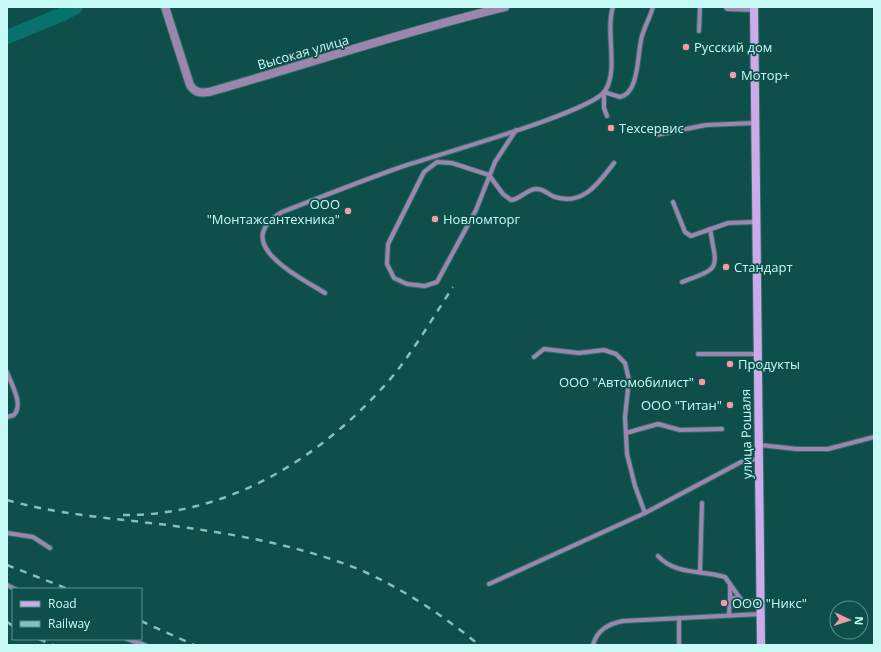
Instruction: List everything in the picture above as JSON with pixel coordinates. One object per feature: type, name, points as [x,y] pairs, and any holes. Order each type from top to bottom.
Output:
[{"type":"main road","name":"улица Рошаля","points":[[754,8],[755,222],[761,645]]},
{"type":"street","name":"Высокая улица","points":[[165,7],[190,85],[193,90],[199,93],[232,86],[460,18],[505,7]]},
{"type":"street","points":[[728,7],[754,8]]},
{"type":"lane","points":[[607,116],[604,108],[604,92],[610,76],[610,23],[613,7]]},
{"type":"lane","points":[[325,293],[286,268],[268,251],[264,245],[262,232],[268,221],[282,212],[400,168],[516,130],[574,108],[604,92],[620,97],[628,94],[638,64],[642,35],[653,7]]},
{"type":"lane","points":[[698,31],[700,7]]},
{"type":"lane","points":[[656,135],[706,125],[754,122]]},
{"type":"lane","points":[[516,130],[500,152],[489,175],[476,210],[437,282],[418,286],[407,284],[394,278],[387,264],[388,244],[428,167],[437,162],[445,162],[489,175],[508,199],[514,199],[534,188],[543,190],[556,198],[570,199],[587,194],[614,163]]},
{"type":"lane","points":[[673,202],[687,234],[695,235],[728,223],[755,222]]},
{"type":"lane","points":[[682,282],[708,272],[713,268],[715,261],[710,229]]},
{"type":"lane","points":[[534,357],[541,350],[548,349],[579,353],[604,350],[620,357],[628,369],[629,380],[626,433],[629,468],[645,512]]},
{"type":"lane","points":[[698,354],[757,354]]},
{"type":"lane","points":[[7,372],[18,402],[18,408],[14,415],[7,417]]},
{"type":"lane","points":[[626,433],[658,424],[680,430],[722,429]]},
{"type":"lane","points":[[759,445],[797,449],[828,450],[874,437]]},
{"type":"lane","points":[[489,584],[645,512],[741,462],[759,459]]},
{"type":"lane","points":[[700,572],[702,503]]},
{"type":"lane","points":[[7,532],[33,537],[50,548]]},
{"type":"lane","points":[[658,556],[664,563],[672,568],[725,576],[730,581],[739,598]]},
{"type":"lane","points":[[729,615],[730,581]]},
{"type":"lane","points":[[730,598],[739,598],[748,602],[761,601]]},
{"type":"lane","points":[[593,645],[598,634],[614,623],[632,620],[761,614]]},
{"type":"lane","points":[[679,618],[679,645]]},
{"type":"lane","points":[[130,640],[145,645]]},
{"type":"waterway","points":[[7,37],[63,14],[76,7]]},
{"type":"railway","points":[[123,515],[162,513],[201,505],[237,493],[272,476],[305,456],[336,432],[365,406],[392,377],[416,344],[453,287]]},
{"type":"railway","points":[[7,500],[29,506],[75,514],[211,531],[256,539],[301,550],[345,564],[395,587],[438,614],[479,645]]},
{"type":"railway","points":[[7,565],[65,588]]},
{"type":"railway","points":[[142,621],[194,645]]},
{"type":"railway","points":[[7,622],[12,625]]},
{"type":"railway","points":[[41,640],[53,645]]},
{"type":"place","name":"Русский дом","points":[[686,47]]},
{"type":"place","name":"Мотор+","points":[[733,75]]},
{"type":"place","name":"Техсервис","points":[[611,128]]},
{"type":"place","name":"ООО \"Монтажсантехника\"","points":[[348,211]]},
{"type":"place","name":"Новломторг","points":[[435,219]]},
{"type":"place","name":"Стандарт","points":[[726,267]]},
{"type":"place","name":"Продукты","points":[[730,364]]},
{"type":"place","name":"ООО \"Автомобилист\"","points":[[702,382]]},
{"type":"place","name":"ООО \"Титан\"","points":[[730,405]]},
{"type":"place","name":"ООО \"Никс\"","points":[[724,603]]}]
